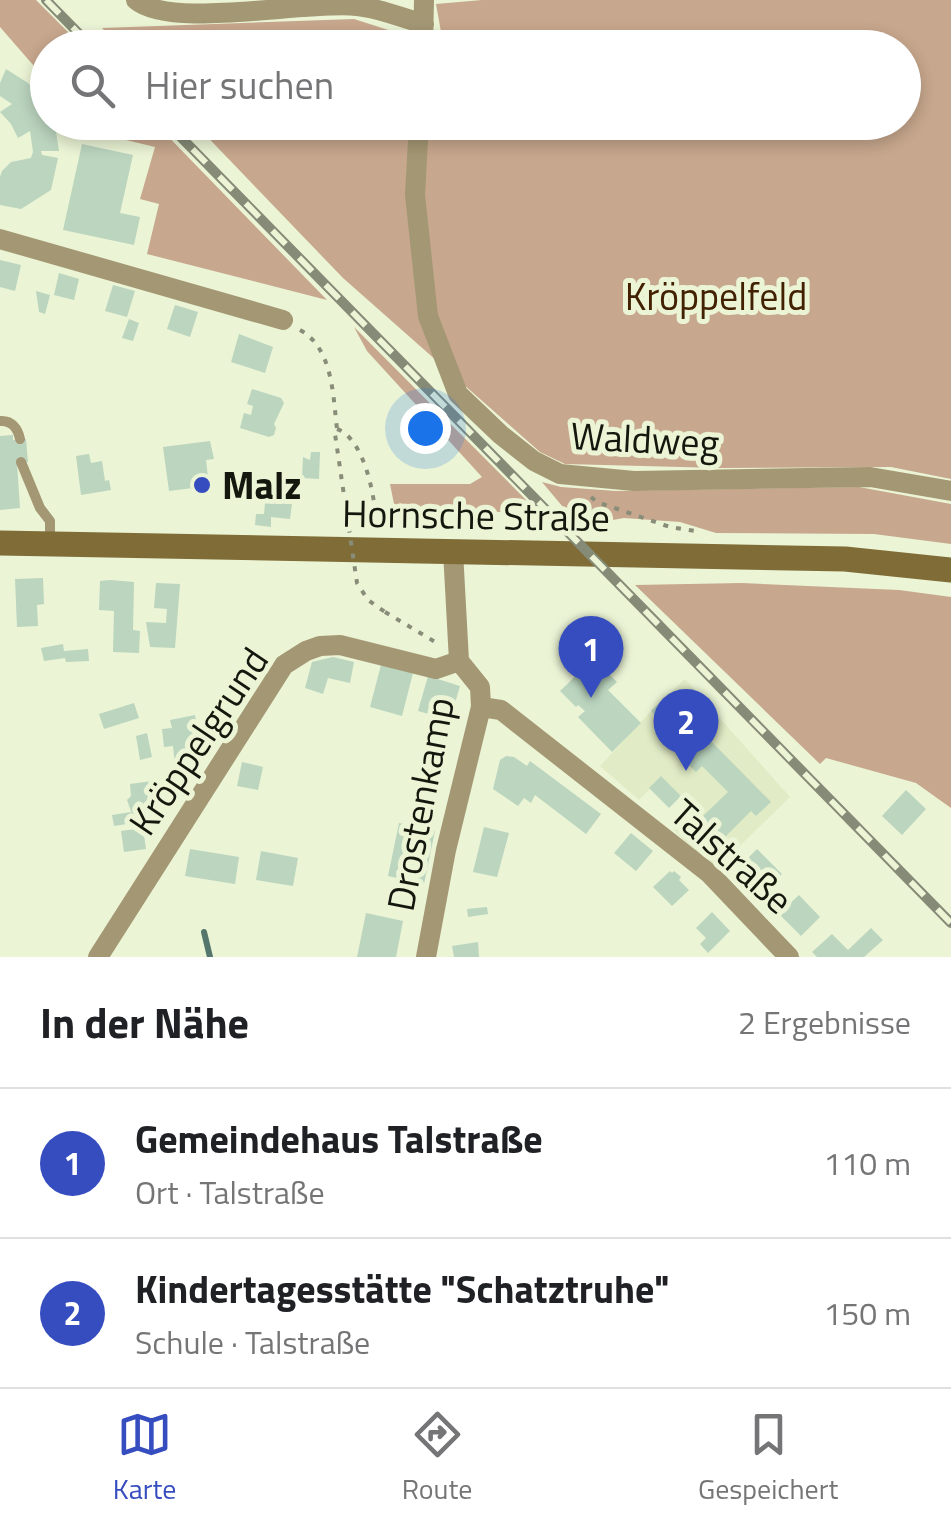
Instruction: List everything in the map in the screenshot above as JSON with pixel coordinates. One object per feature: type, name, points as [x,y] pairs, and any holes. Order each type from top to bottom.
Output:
[{"type":"main road","name":"Hornsche Straße","points":[[0,543],[143,554],[206,539],[453,551],[845,559],[951,570]]},
{"type":"street","points":[[136,0],[144,7],[175,14],[357,6],[424,24]]},
{"type":"street","points":[[424,0],[424,30]]},
{"type":"street","name":"Waldweg","points":[[418,140],[416,194],[428,316],[458,394],[534,461],[560,474],[634,480],[870,477],[951,491]]},
{"type":"street","points":[[0,239],[283,320]]},
{"type":"street","name":"Drostenkamp","points":[[426,957],[446,850],[481,707],[480,687],[458,662],[453,551]]},
{"type":"street","name":"Kröppelgrund","points":[[98,957],[284,665],[306,651],[340,645],[436,669],[458,662]]},
{"type":"street","name":"Talstraße","points":[[481,707],[501,710],[710,874],[789,957]]},
{"type":"lane","points":[[0,421],[14,425],[20,439]]},
{"type":"lane","points":[[22,462],[24,480],[50,521],[50,544]]},
{"type":"path","points":[[283,320],[310,336],[320,348],[331,385],[358,584],[368,600],[438,644]]},
{"type":"path","points":[[337,429],[348,434],[368,470],[376,525]]},
{"type":"path","points":[[560,474],[597,502],[670,527],[695,531],[709,540]]},
{"type":"shaded area","points":[[685,679],[790,797],[714,871],[674,830],[694,809],[662,777],[639,800],[600,766]]},
{"type":"green space","points":[[0,0],[36,0],[66,30],[30,30],[30,61],[0,27]]},
{"type":"green space","name":"Kröppelfeld","points":[[482,0],[951,0],[951,479],[891,467],[565,464],[540,452],[343,278],[210,140],[921,140],[921,30],[441,30],[436,4]]},
{"type":"green space","name":"Kröppelfeld","points":[[354,19],[388,30],[102,28]]},
{"type":"green space","points":[[126,140],[172,140],[327,300],[147,254],[159,204],[140,199],[155,147]]},
{"type":"green space","points":[[354,327],[539,513],[395,509],[390,484],[470,484],[482,477],[367,351]]},
{"type":"green space","points":[[542,482],[616,491],[859,487],[951,504],[951,544],[874,534],[716,533],[680,522],[624,518],[579,526]]},
{"type":"green space","points":[[742,583],[899,590],[951,597],[951,808],[916,783],[826,758],[820,764],[635,585]]},
{"type":"building","points":[[6,69],[30,85],[30,131],[18,138],[0,112],[12,104],[0,96]]},
{"type":"building","points":[[31,140],[57,140],[59,151],[41,151],[42,155],[58,158],[51,190],[21,209],[0,205],[2,171],[11,162],[31,158]]},
{"type":"building","points":[[82,144],[133,155],[120,213],[140,217],[134,245],[63,230]]},
{"type":"building","points":[[0,260],[21,265],[15,291],[0,287]]},
{"type":"building","points":[[59,273],[79,279],[74,300],[54,295]]},
{"type":"building","points":[[113,285],[135,291],[127,317],[105,311]]},
{"type":"building","points":[[36,291],[50,295],[45,314],[39,312]]},
{"type":"building","points":[[175,305],[198,312],[190,337],[167,329]]},
{"type":"building","points":[[129,319],[139,323],[133,341],[122,338]]},
{"type":"building","points":[[239,334],[273,347],[265,373],[231,362]]},
{"type":"building","points":[[252,389],[281,398],[284,403],[274,424],[274,435],[240,428],[244,413],[251,415],[253,406],[247,404]]},
{"type":"building","points":[[13,435],[13,440],[26,439],[28,462],[17,463],[20,508],[0,510],[0,436]]},
{"type":"building","points":[[210,441],[214,459],[206,460],[209,486],[169,491],[163,447]]},
{"type":"building","points":[[311,452],[320,452],[319,479],[302,478],[303,457],[310,460]]},
{"type":"building","points":[[89,454],[91,463],[102,461],[105,481],[109,480],[111,490],[81,495],[76,456]]},
{"type":"building","points":[[278,487],[285,488],[284,495],[293,496],[290,519],[271,517],[271,527],[255,525],[256,514],[264,514],[266,493],[277,494]]},
{"type":"building","points":[[43,578],[44,604],[37,605],[38,626],[17,627],[15,579]]},
{"type":"building","points":[[100,581],[134,582],[133,630],[140,631],[139,653],[113,652],[114,611],[99,610]]},
{"type":"building","points":[[156,583],[180,584],[175,648],[150,647],[146,622],[166,623],[167,609],[154,608]]},
{"type":"building","points":[[602,633],[621,652],[604,669],[617,682],[608,690],[641,723],[612,752],[578,717],[585,711],[560,691],[584,668],[575,659]]},
{"type":"building","points":[[63,644],[64,651],[88,649],[89,661],[44,661],[41,648]]},
{"type":"building","points":[[333,657],[354,662],[350,683],[328,678],[323,694],[305,688],[312,662]]},
{"type":"building","points":[[381,665],[413,673],[402,716],[370,707]]},
{"type":"building","points":[[428,676],[460,686],[444,740],[426,734],[432,715],[418,711]]},
{"type":"building","points":[[669,693],[771,802],[756,816],[751,811],[710,852],[681,823],[695,809],[702,817],[728,792],[702,766],[696,772],[655,731],[663,723],[651,711]]},
{"type":"building","points":[[134,703],[139,718],[104,729],[99,714]]},
{"type":"building","points":[[195,715],[201,763],[175,766],[173,746],[164,747],[162,729],[172,728],[170,720]]},
{"type":"building","points":[[147,733],[152,757],[140,760],[136,736]]},
{"type":"building","points":[[506,756],[527,766],[530,761],[601,814],[586,834],[535,795],[531,803],[524,798],[518,806],[493,789],[500,760]]},
{"type":"building","points":[[242,762],[263,767],[258,790],[237,786]]},
{"type":"building","points":[[661,776],[681,796],[669,808],[649,788]]},
{"type":"building","points":[[157,782],[159,797],[153,798],[155,811],[132,814],[127,800],[131,796],[130,784]]},
{"type":"building","points":[[906,790],[926,809],[902,835],[882,816]]},
{"type":"building","points":[[131,812],[133,823],[114,826],[112,815]]},
{"type":"building","points":[[399,823],[435,831],[424,884],[388,876]]},
{"type":"building","points":[[484,827],[509,833],[497,877],[473,872]]},
{"type":"building","points":[[143,828],[146,849],[124,852],[121,831]]},
{"type":"building","points":[[631,833],[653,851],[636,871],[614,853]]},
{"type":"building","points":[[190,849],[239,857],[235,884],[185,876]]},
{"type":"building","points":[[757,849],[782,874],[763,893],[735,871]]},
{"type":"building","points":[[261,851],[298,858],[293,886],[256,880]]},
{"type":"building","points":[[670,871],[681,877],[679,880],[689,890],[672,906],[653,887]]},
{"type":"building","points":[[799,895],[820,917],[801,936],[779,914]]},
{"type":"building","points":[[487,907],[488,914],[468,917],[467,909]]},
{"type":"building","points":[[712,912],[730,931],[708,953],[700,944],[706,938],[696,928]]},
{"type":"building","points":[[366,913],[403,921],[396,957],[357,957]]},
{"type":"building","points":[[871,928],[883,940],[864,957],[817,957],[812,952],[832,934],[848,950]]},
{"type":"building","points":[[478,942],[479,957],[454,957],[452,946]]},
{"type":"waterway","points":[[204,932],[210,957]]},
{"type":"railway","points":[[46,0],[75,30]]},
{"type":"railway","points":[[184,140],[951,923]]},
{"type":"place","name":"Malz","points":[[202,485]]},
{"type":"place","name":"Gemeindehaus Talstraße","points":[[591,698]]},
{"type":"place","name":"Kindertagesstätte \"Schatztruhe\"","points":[[686,771]]}]
